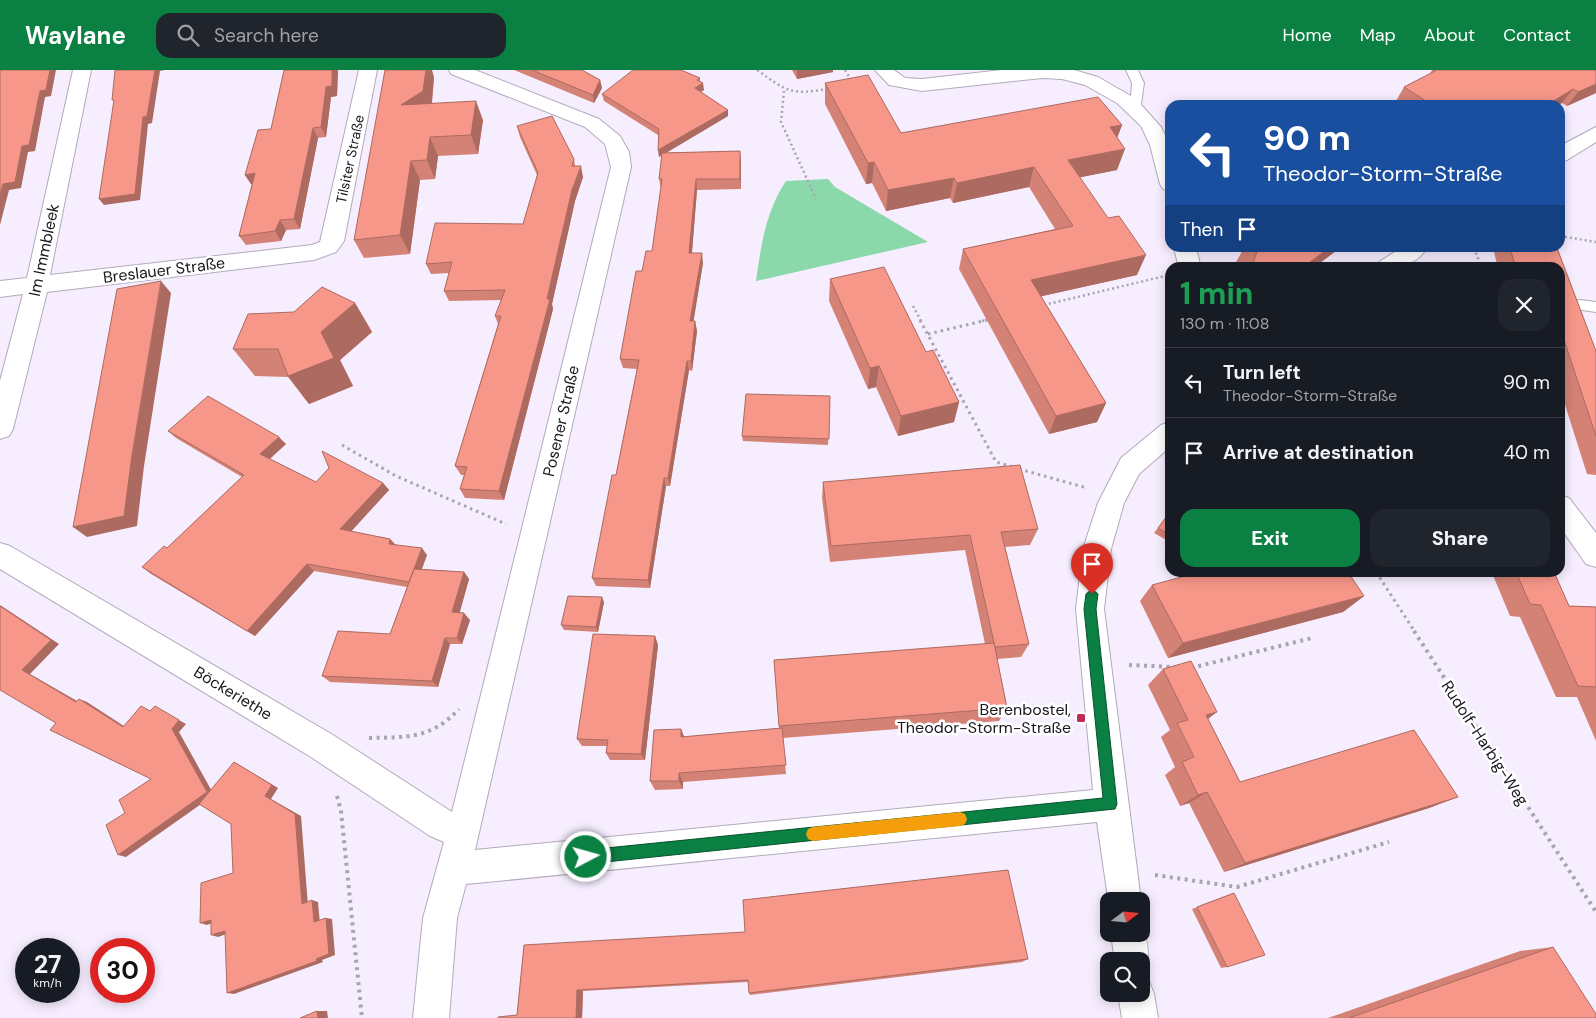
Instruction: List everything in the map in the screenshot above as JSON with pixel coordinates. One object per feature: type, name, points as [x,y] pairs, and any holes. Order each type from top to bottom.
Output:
[{"type":"street","name":"Im Immbleek","points":[[0,429],[37,285],[82,70]]},
{"type":"street","name":"Tilsiter Straße","points":[[328,247],[333,241],[368,70]]},
{"type":"street","name":"Posener Straße","points":[[454,870],[621,167],[620,153],[605,131],[592,123],[458,70]]},
{"type":"street","points":[[884,70],[894,81],[904,84],[924,85],[1022,73],[1062,74],[1081,77],[1103,87],[1136,108],[1155,134],[1165,163]]},
{"type":"street","points":[[1565,152],[1596,133]]},
{"type":"street","name":"Breslauer Straße","points":[[0,289],[314,252],[328,247]]},
{"type":"street","points":[[1396,262],[1410,252]]},
{"type":"street","points":[[1122,886],[1111,804],[1090,609],[1097,549],[1114,496],[1130,466],[1165,436]]},
{"type":"street","points":[[1565,513],[1596,554]]},
{"type":"street","name":"Böckeriethe","points":[[0,555],[322,746],[442,824],[463,834]]},
{"type":"street","points":[[431,1018],[440,918],[454,870],[1111,804]]},
{"type":"street","points":[[1137,1002],[1140,1018]]},
{"type":"lane","points":[[1132,70],[1138,83],[1136,108]]},
{"type":"lane","points":[[1580,305],[1596,307]]},
{"type":"path","points":[[845,70],[853,84]]},
{"type":"path","points":[[784,91],[781,122],[816,199]]},
{"type":"path","points":[[1565,237],[1596,242]]},
{"type":"path","points":[[1043,306],[1165,276]]},
{"type":"path","points":[[913,306],[996,462],[1114,496]]},
{"type":"path","points":[[927,334],[998,316]]},
{"type":"path","points":[[342,445],[396,476],[534,536]]},
{"type":"path","name":"Rudolf-Harbig-Weg","points":[[1379,577],[1596,912]]},
{"type":"path","points":[[1189,667],[1198,668],[1312,638]]},
{"type":"path","points":[[1096,663],[1180,667]]},
{"type":"path","points":[[362,1018],[341,811],[322,746],[378,736],[413,737],[445,724],[481,685],[498,686]]},
{"type":"path","points":[[1122,886],[1237,886],[1389,842]]},
{"type":"green space","points":[[828,179],[835,187],[928,242],[756,281],[765,229],[779,192],[786,181]]},
{"type":"building","points":[[0,70],[50,70],[46,90],[40,91],[29,145],[22,146],[15,182],[3,184],[0,195]]},
{"type":"building","points":[[115,70],[155,70],[147,116],[143,117],[135,194],[99,199],[114,100],[112,100]]},
{"type":"building","points":[[284,70],[332,70],[332,86],[326,87],[321,127],[313,128],[294,219],[280,220],[275,231],[239,236],[255,173],[245,175],[258,130],[271,129]]},
{"type":"building","points":[[385,70],[426,70],[423,91],[401,105],[476,101],[471,135],[430,137],[427,160],[411,161],[400,235],[354,240]]},
{"type":"building","points":[[532,70],[582,70],[600,80],[593,95]]},
{"type":"building","points":[[633,70],[681,70],[700,78],[697,80],[703,83],[695,88],[728,110],[658,150],[659,129],[602,94]]},
{"type":"building","points":[[1437,70],[1596,70],[1596,84],[1578,92],[1573,89],[1555,100],[1424,100],[1404,87]]},
{"type":"building","points":[[868,75],[901,133],[1098,97],[1122,125],[1110,127],[1125,149],[1068,160],[1108,218],[1119,216],[1146,255],[1031,280],[1106,403],[1056,416],[963,249],[1073,226],[1034,167],[957,183],[954,178],[888,190],[874,162],[868,163],[825,83]]},
{"type":"building","points":[[552,116],[574,159],[572,166],[581,166],[572,190],[547,299],[550,299],[499,491],[460,489],[467,467],[455,466],[501,316],[495,316],[505,290],[444,291],[452,262],[426,264],[435,223],[523,224],[538,173],[517,126]]},
{"type":"building","points":[[740,151],[740,179],[696,179],[689,253],[702,253],[690,321],[695,321],[691,361],[687,361],[668,478],[664,478],[648,580],[592,578],[612,475],[616,475],[639,360],[620,359],[636,271],[642,271],[646,251],[652,251],[662,179],[659,179],[662,153]]},
{"type":"building","points":[[1257,252],[1324,252],[1310,262],[1253,262]]},
{"type":"building","points":[[1511,252],[1559,252],[1562,262],[1514,262]]},
{"type":"building","points":[[884,267],[926,352],[933,350],[959,402],[901,416],[879,366],[870,368],[830,279]]},
{"type":"building","points":[[1565,269],[1596,351],[1596,436],[1565,343]]},
{"type":"building","points":[[161,281],[132,455],[124,516],[73,527],[117,289]]},
{"type":"building","points":[[322,287],[355,303],[321,332],[334,358],[288,376],[278,349],[233,349],[248,314],[294,312]]},
{"type":"building","points":[[746,394],[830,396],[829,439],[742,436]]},
{"type":"building","points":[[208,396],[279,437],[260,454],[316,482],[329,468],[322,451],[383,483],[340,529],[390,539],[389,544],[422,548],[409,582],[307,564],[247,631],[142,567],[164,546],[167,548],[244,475],[168,431]]},
{"type":"building","points":[[1020,465],[1038,529],[1001,532],[1029,644],[995,647],[970,535],[831,546],[823,482]]},
{"type":"building","points":[[1165,519],[1165,532],[1158,528]]},
{"type":"building","points":[[414,569],[464,572],[452,612],[464,613],[457,638],[445,638],[432,681],[322,676],[338,631],[390,634]]},
{"type":"building","points":[[1182,577],[1351,577],[1364,596],[1183,643],[1152,585]]},
{"type":"building","points":[[1518,577],[1556,577],[1569,606],[1596,607],[1596,687],[1578,686],[1541,605],[1530,604]]},
{"type":"building","points":[[568,596],[602,597],[596,627],[561,625]]},
{"type":"building","points":[[0,606],[51,640],[22,670],[76,702],[79,699],[123,727],[141,706],[150,711],[155,706],[179,720],[172,729],[207,792],[118,855],[106,825],[125,813],[119,800],[151,779],[50,730],[56,723],[0,690]]},
{"type":"building","points":[[593,634],[655,636],[641,754],[606,753],[608,740],[577,739]]},
{"type":"building","points":[[994,643],[1007,708],[779,726],[774,660]]},
{"type":"building","points":[[1191,661],[1217,712],[1206,715],[1240,782],[1414,730],[1458,797],[1245,863],[1207,792],[1198,795],[1182,762],[1194,757],[1177,723],[1188,720],[1163,669]]},
{"type":"building","points":[[782,728],[786,765],[679,773],[679,781],[650,781],[654,730],[681,729],[681,737]]},
{"type":"building","points":[[234,762],[272,785],[265,796],[295,814],[302,904],[312,900],[314,922],[326,918],[329,954],[316,959],[317,961],[227,993],[225,931],[211,935],[211,920],[200,923],[201,883],[233,873],[231,824],[199,804]]},
{"type":"building","points":[[1008,870],[1028,959],[749,993],[748,980],[577,990],[576,1018],[498,1018],[517,1015],[524,945],[745,932],[743,900]]},
{"type":"building","points":[[1234,893],[1265,955],[1227,967],[1197,907]]},
{"type":"building","points":[[1553,947],[1596,1014],[1596,1018],[1349,1018]]},
{"type":"building","points":[[317,1011],[318,1018],[300,1018]]},
{"type":"slow traffic","points":[[813,834],[960,819]]},
{"type":"place","name":"Berenbostel, Theodor-Storm-Straße","points":[[1081,718]]},
{"type":"route","points":[[586,857],[1111,804],[1090,609],[1092,594]]}]
